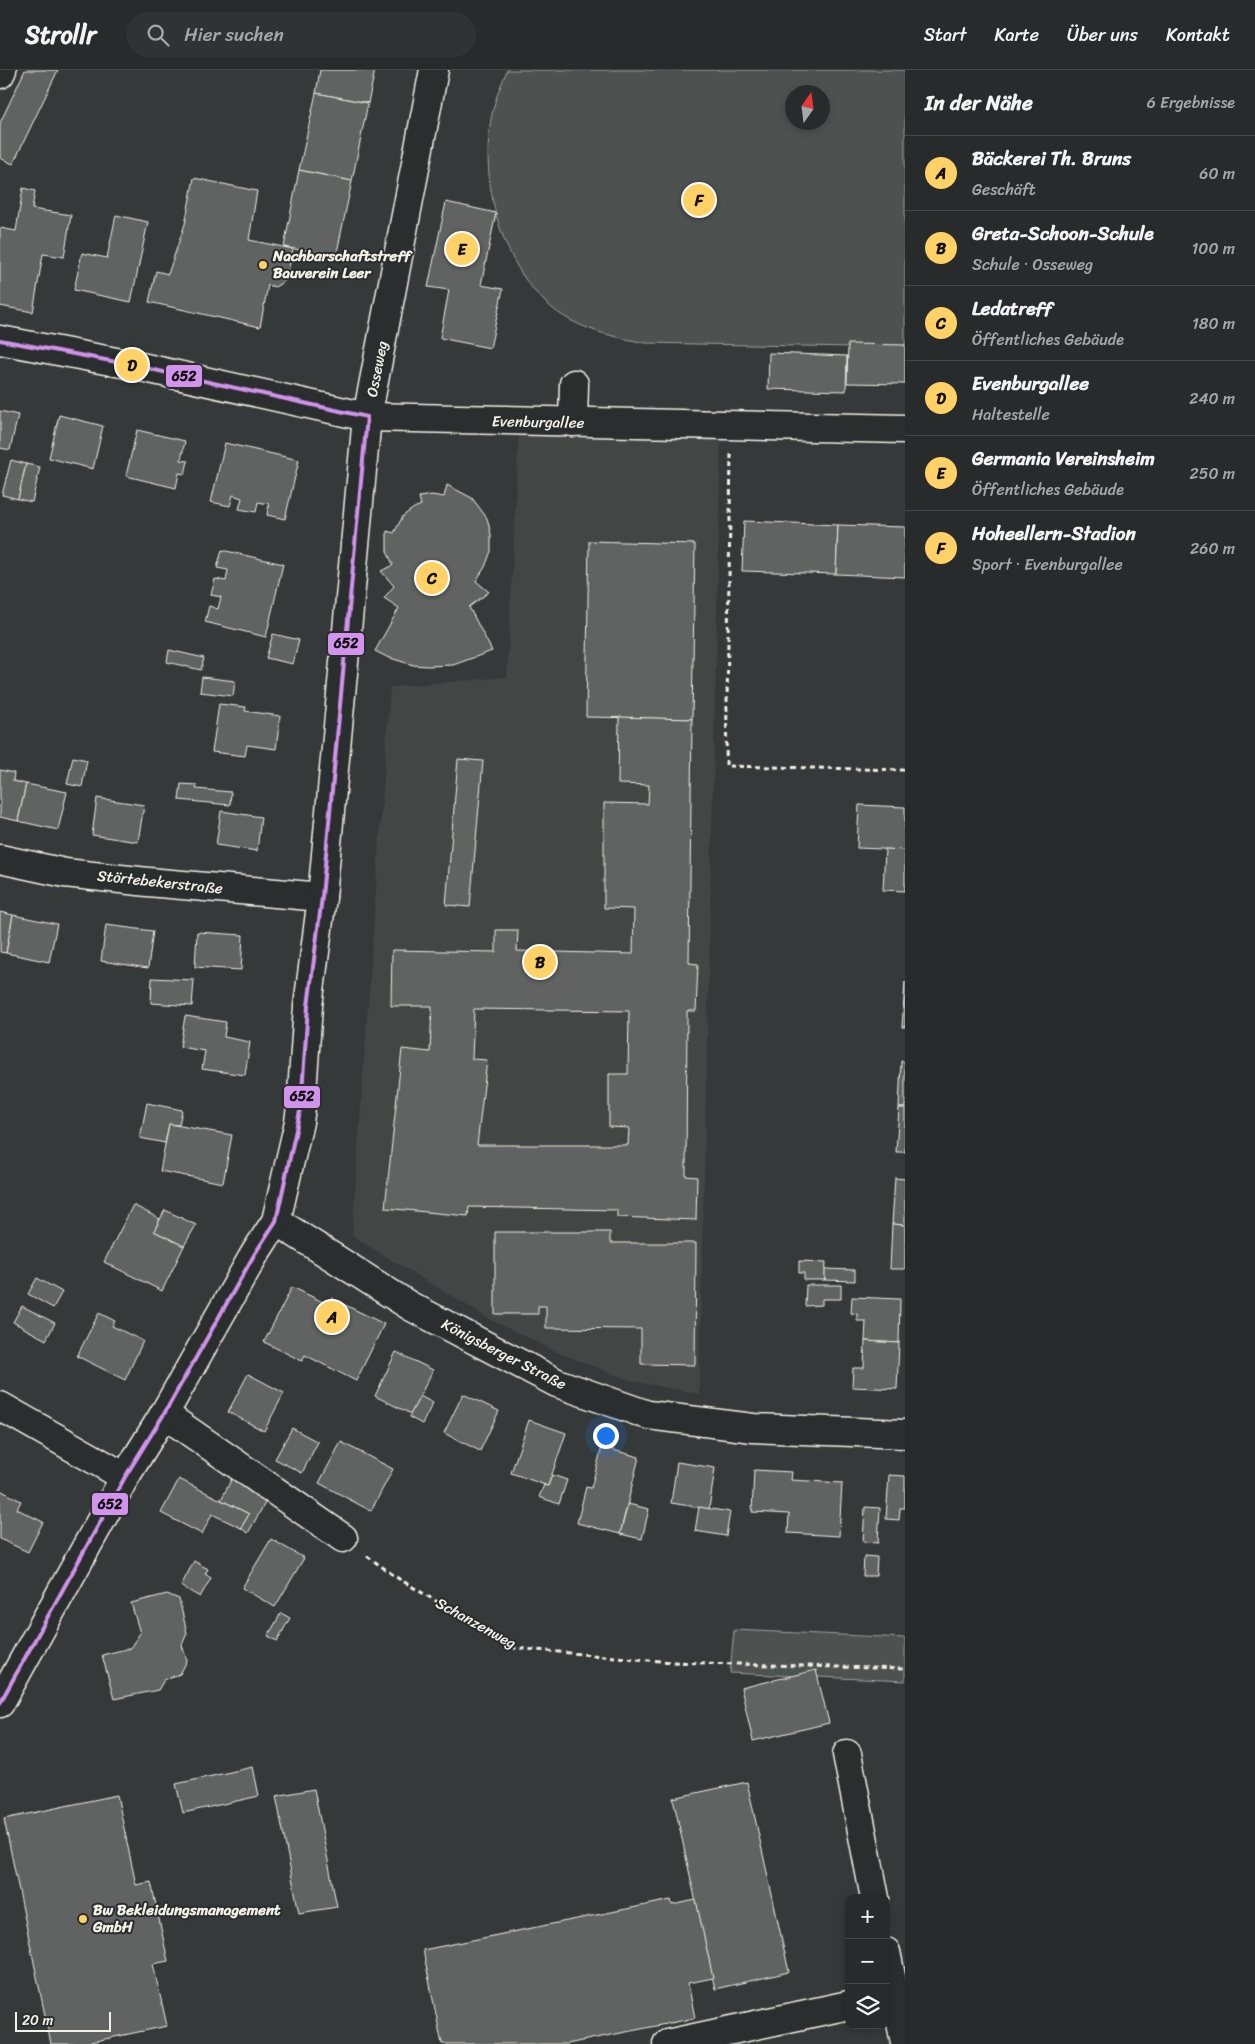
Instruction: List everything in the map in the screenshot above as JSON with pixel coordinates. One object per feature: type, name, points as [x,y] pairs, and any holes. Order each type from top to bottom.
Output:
[{"type":"street","points":[[0,74],[2,70]]},
{"type":"street","name":"Osseweg","points":[[0,1704],[125,1477],[164,1414],[254,1255],[276,1221],[299,1122],[308,1006],[322,897],[367,417],[434,70]]},
{"type":"street","name":"Evenburgallee","points":[[0,340],[132,365],[367,417],[905,429]]},
{"type":"street","points":[[573,422],[574,384]]},
{"type":"street","name":"Störtebekerstraße","points":[[0,858],[83,875],[322,897]]},
{"type":"street","name":"Königsberger Straße","points":[[276,1221],[410,1306],[557,1382],[648,1415],[753,1428],[905,1434]]},
{"type":"street","points":[[0,1406],[125,1477]]},
{"type":"street","points":[[164,1414],[343,1538]]},
{"type":"street","points":[[847,1754],[874,1894]]},
{"type":"street","points":[[890,1971],[905,2042]]},
{"type":"street","points":[[667,2044],[845,2006]]},
{"type":"path","points":[[732,426],[726,766],[905,770]]},
{"type":"path","name":"Schanzenweg","points":[[343,1538],[396,1577],[514,1648],[671,1662],[905,1669]]},
{"type":"shaded area","points":[[507,70],[905,70],[905,348],[646,343],[598,332],[570,320],[546,303],[526,280],[510,253],[499,224],[491,192],[488,161],[489,130],[499,90]]},
{"type":"shaded area","points":[[519,432],[721,437],[699,1394],[629,1380],[559,1353],[491,1320],[352,1236],[390,687],[507,677]]},
{"type":"shaded area","points":[[734,1630],[905,1638],[905,1681],[730,1673]]},
{"type":"building","points":[[25,70],[58,70],[13,164],[0,158],[0,123]]},
{"type":"building","points":[[320,70],[375,70],[368,103],[316,93]]},
{"type":"building","points":[[316,93],[368,103],[352,181],[299,170]]},
{"type":"building","points":[[299,170],[352,181],[336,257],[284,247]]},
{"type":"building","points":[[194,178],[257,191],[249,240],[293,249],[286,280],[275,287],[268,285],[260,327],[149,302],[156,271],[168,274],[185,224]]},
{"type":"building","points":[[23,188],[35,191],[32,209],[71,215],[64,257],[43,254],[33,312],[0,306],[0,228],[16,231]]},
{"type":"building","points":[[446,202],[496,213],[481,285],[503,289],[490,348],[440,338],[449,290],[428,287]]},
{"type":"building","points":[[116,215],[148,222],[131,302],[74,290],[82,253],[107,258]]},
{"type":"building","points":[[848,344],[905,345],[905,384],[847,383]]},
{"type":"building","points":[[769,353],[847,356],[846,391],[768,389]]},
{"type":"building","points":[[0,411],[18,415],[10,450],[0,448]]},
{"type":"building","points":[[59,415],[103,426],[93,469],[49,458]]},
{"type":"building","points":[[137,430],[185,441],[181,460],[188,461],[185,474],[179,473],[176,488],[126,476]]},
{"type":"building","points":[[225,443],[299,460],[285,519],[267,515],[269,504],[258,502],[256,512],[239,509],[242,498],[233,495],[230,506],[211,502]]},
{"type":"building","points":[[11,460],[26,464],[18,499],[2,495]]},
{"type":"building","points":[[26,464],[40,467],[32,502],[18,499]]},
{"type":"building","points":[[447,485],[472,498],[487,518],[491,534],[491,551],[485,567],[476,581],[489,592],[469,607],[492,651],[453,665],[413,665],[375,651],[399,608],[384,598],[394,586],[381,571],[393,565],[387,551],[387,531],[394,533],[403,516],[421,505],[419,497],[432,495],[444,497]]},
{"type":"building","points":[[744,521],[838,525],[836,574],[742,571]]},
{"type":"building","points":[[838,525],[905,527],[905,577],[836,574]]},
{"type":"building","points":[[589,541],[695,544],[692,719],[586,717]]},
{"type":"building","points":[[222,550],[283,564],[266,637],[205,622],[209,606],[218,609],[221,597],[211,595],[215,579],[226,581],[228,570],[217,568]]},
{"type":"building","points":[[273,634],[299,640],[293,664],[266,658]]},
{"type":"building","points":[[169,650],[204,658],[201,670],[167,662]]},
{"type":"building","points":[[202,677],[235,681],[233,696],[200,692]]},
{"type":"building","points":[[219,704],[246,707],[245,711],[280,716],[276,749],[247,745],[245,756],[212,752]]},
{"type":"building","points":[[619,717],[692,719],[689,963],[698,964],[696,1011],[687,1011],[686,1176],[697,1177],[696,1220],[617,1217],[617,1210],[469,1207],[468,1216],[385,1208],[402,1049],[430,1052],[432,1006],[391,1006],[392,950],[496,952],[496,930],[518,930],[517,951],[633,954],[634,909],[604,908],[604,803],[648,804],[649,785],[618,784]],"holes":[[[474,1009],[629,1011],[628,1074],[609,1074],[609,1127],[629,1128],[628,1145],[477,1145],[487,1060],[472,1059]]]},
{"type":"building","points":[[73,757],[87,760],[82,787],[67,784]]},
{"type":"building","points":[[458,759],[483,761],[470,907],[446,905]]},
{"type":"building","points":[[0,770],[14,773],[13,781],[26,784],[18,821],[0,817]]},
{"type":"building","points":[[26,784],[67,792],[58,830],[18,821]]},
{"type":"building","points":[[181,784],[197,785],[196,789],[231,792],[230,805],[179,800]]},
{"type":"building","points":[[97,798],[144,805],[138,842],[92,835]]},
{"type":"building","points":[[859,805],[905,807],[905,850],[857,848]]},
{"type":"building","points":[[221,811],[261,817],[257,851],[216,845]]},
{"type":"building","points":[[885,849],[905,850],[905,891],[883,890]]},
{"type":"building","points":[[0,912],[13,915],[6,953],[0,952]]},
{"type":"building","points":[[13,915],[57,924],[49,962],[6,953]]},
{"type":"building","points":[[106,925],[153,931],[148,968],[101,961]]},
{"type":"building","points":[[197,932],[243,935],[241,970],[195,967]]},
{"type":"building","points":[[152,978],[194,980],[192,1006],[151,1003]]},
{"type":"building","points":[[905,982],[905,1027],[902,1027]]},
{"type":"building","points":[[185,1016],[226,1022],[224,1037],[250,1042],[245,1075],[202,1069],[205,1051],[180,1047]]},
{"type":"building","points":[[901,1061],[905,1062],[905,1108],[899,1108]]},
{"type":"building","points":[[147,1103],[182,1110],[179,1125],[169,1124],[165,1143],[140,1138]]},
{"type":"building","points":[[899,1108],[905,1108],[905,1152],[896,1152]]},
{"type":"building","points":[[169,1124],[232,1135],[223,1183],[160,1171]]},
{"type":"building","points":[[895,1178],[905,1179],[905,1225],[892,1224]]},
{"type":"building","points":[[133,1205],[160,1219],[154,1231],[184,1246],[162,1291],[104,1262]]},
{"type":"building","points":[[165,1210],[196,1225],[184,1246],[154,1231]]},
{"type":"building","points":[[892,1224],[905,1225],[905,1269],[890,1269]]},
{"type":"building","points":[[495,1232],[610,1232],[610,1243],[696,1243],[695,1365],[641,1364],[641,1329],[546,1328],[546,1306],[538,1306],[538,1314],[495,1314]]},
{"type":"building","points":[[799,1261],[826,1262],[825,1280],[804,1280],[804,1273],[799,1273]]},
{"type":"building","points":[[825,1269],[855,1270],[855,1281],[825,1280]]},
{"type":"building","points":[[37,1278],[62,1292],[53,1308],[28,1294]]},
{"type":"building","points":[[806,1285],[841,1285],[841,1299],[822,1299],[822,1305],[805,1306]]},
{"type":"building","points":[[292,1287],[327,1304],[331,1298],[384,1324],[356,1381],[305,1355],[302,1361],[264,1342]]},
{"type":"building","points":[[852,1297],[900,1299],[899,1343],[865,1341],[866,1321],[857,1321],[857,1314],[851,1313]]},
{"type":"building","points":[[22,1306],[55,1323],[46,1340],[13,1322]]},
{"type":"building","points":[[99,1313],[115,1321],[112,1326],[143,1341],[125,1380],[77,1356]]},
{"type":"building","points":[[865,1341],[899,1343],[897,1389],[852,1387],[853,1368],[864,1368]]},
{"type":"building","points":[[396,1352],[433,1370],[411,1414],[375,1396]]},
{"type":"building","points":[[248,1374],[284,1393],[264,1431],[228,1412]]},
{"type":"building","points":[[463,1394],[499,1411],[480,1451],[444,1433]]},
{"type":"building","points":[[420,1396],[433,1403],[422,1424],[409,1417]]},
{"type":"building","points":[[529,1420],[566,1433],[548,1486],[511,1473]]},
{"type":"building","points":[[292,1428],[318,1442],[302,1473],[275,1459]]},
{"type":"building","points":[[341,1442],[393,1469],[371,1511],[319,1483]]},
{"type":"building","points":[[602,1447],[639,1457],[620,1534],[577,1523],[586,1487],[591,1488]]},
{"type":"building","points":[[677,1462],[715,1468],[709,1509],[671,1503]]},
{"type":"building","points":[[754,1470],[792,1472],[791,1480],[842,1483],[839,1536],[788,1533],[789,1514],[752,1512]]},
{"type":"building","points":[[552,1475],[567,1480],[559,1504],[539,1497],[544,1485],[548,1486]]},
{"type":"building","points":[[889,1475],[905,1476],[905,1508],[900,1508],[899,1520],[886,1519]]},
{"type":"building","points":[[232,1478],[265,1503],[248,1533],[241,1528],[249,1514],[221,1500]]},
{"type":"building","points":[[179,1479],[249,1514],[241,1528],[212,1514],[202,1534],[161,1513]]},
{"type":"building","points":[[0,1490],[21,1501],[17,1509],[43,1522],[28,1552],[0,1539]]},
{"type":"building","points":[[628,1504],[649,1509],[642,1539],[620,1534]]},
{"type":"building","points":[[699,1507],[730,1512],[726,1536],[695,1531]]},
{"type":"building","points":[[865,1507],[880,1508],[878,1543],[863,1542]]},
{"type":"building","points":[[271,1539],[304,1558],[275,1607],[242,1588]]},
{"type":"building","points":[[864,1556],[877,1557],[876,1576],[863,1576]]},
{"type":"building","points":[[194,1561],[208,1569],[205,1574],[211,1578],[200,1597],[181,1586]]},
{"type":"building","points":[[167,1594],[179,1599],[187,1633],[182,1645],[187,1661],[180,1674],[164,1680],[158,1690],[114,1699],[102,1655],[130,1648],[140,1633],[131,1603]]},
{"type":"building","points":[[281,1613],[290,1618],[277,1641],[268,1636]]},
{"type":"building","points":[[816,1670],[829,1723],[753,1741],[741,1688]]},
{"type":"building","points":[[253,1767],[259,1796],[183,1813],[176,1784]]},
{"type":"building","points":[[747,1782],[789,1972],[715,1989],[673,1798]]},
{"type":"building","points":[[314,1789],[337,1907],[299,1913],[276,1796]]},
{"type":"building","points":[[117,1795],[136,1885],[151,1882],[168,1961],[153,1964],[167,2026],[81,2044],[51,2044],[4,1819]]},
{"type":"building","points":[[671,1900],[672,1905],[696,1900],[713,1978],[688,1983],[695,2018],[567,2044],[442,2044],[423,1950]]},
{"type":"transit line","name":"652","points":[[0,340],[132,365],[367,417]]},
{"type":"transit line","name":"652","points":[[0,1703],[125,1477],[164,1414],[254,1255],[276,1221],[301,1107],[308,1006],[322,897],[367,417]]},
{"type":"place","name":"Hoheellern-Stadion","points":[[699,200]]},
{"type":"place","name":"Germania Vereinsheim","points":[[462,249]]},
{"type":"place","name":"Nachbarschaftstreff Bauverein Leer","points":[[263,265]]},
{"type":"place","name":"Evenburgallee","points":[[132,365]]},
{"type":"place","name":"Ledatreff","points":[[432,578]]},
{"type":"place","name":"Greta-Schoon-Schule","points":[[540,962]]},
{"type":"place","name":"Bäckerei Th. Bruns","points":[[332,1317]]},
{"type":"place","name":"Bw Bekleidungsmanagement GmbH","points":[[83,1919]]}]
